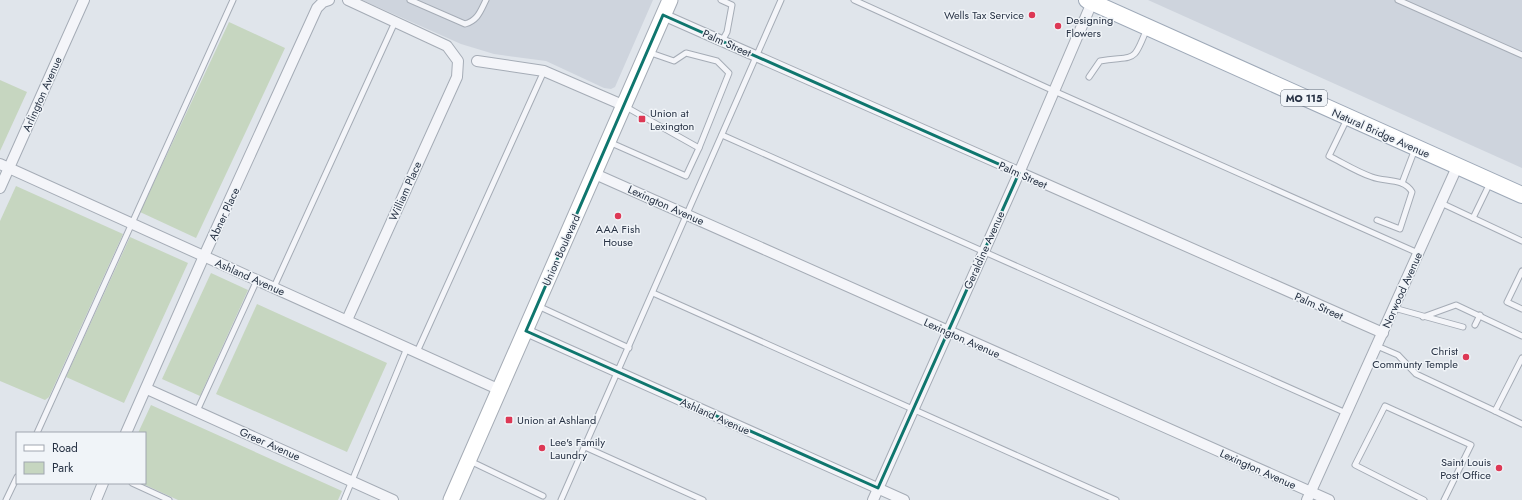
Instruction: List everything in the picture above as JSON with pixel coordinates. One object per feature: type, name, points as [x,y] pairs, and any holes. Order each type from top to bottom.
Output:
[{"type":"main road","name":"Union Boulevard","points":[[451,500],[625,106],[670,0]]},
{"type":"main road","name":"Natural Bridge Avenue","points":[[1091,1],[1348,118],[1522,195]]},
{"type":"street","name":"Arlington Avenue","points":[[0,188],[4,166],[84,0]]},
{"type":"street","name":"Abner Place","points":[[126,432],[147,389],[204,256],[318,8],[323,2],[329,0]]},
{"type":"street","points":[[348,0],[395,22]]},
{"type":"street","name":"Geraldine Avenue","points":[[872,500],[1019,173],[1091,1]]},
{"type":"street","name":"Palm Street","points":[[664,15],[1383,334]]},
{"type":"street","name":"William Place","points":[[347,320],[457,77],[458,61],[447,46],[395,22]]},
{"type":"street","points":[[477,61],[544,71],[625,106]]},
{"type":"street","name":"Ashland Avenue","points":[[4,166],[500,390]]},
{"type":"street","name":"Norwood Avenue","points":[[1309,496],[1457,167]]},
{"type":"street","name":"Lexington Avenue","points":[[595,174],[947,331],[1309,496],[1329,500]]},
{"type":"street","name":"Ashland Avenue","points":[[526,331],[904,500]]},
{"type":"street","name":"Greer Avenue","points":[[147,389],[393,500]]},
{"type":"street","points":[[96,500],[104,484]]},
{"type":"lane","points":[[37,432],[133,224],[233,0]]},
{"type":"lane","points":[[410,0],[465,24],[473,22],[478,18],[486,0]]},
{"type":"lane","points":[[720,0],[732,5],[727,32],[722,41]]},
{"type":"lane","points":[[561,500],[619,373],[781,0]]},
{"type":"lane","points":[[854,0],[1418,253]]},
{"type":"lane","points":[[1398,0],[1522,55]]},
{"type":"lane","points":[[274,287],[395,22]]},
{"type":"lane","points":[[1089,77],[1100,60],[1126,59],[1134,55],[1138,50],[1147,27]]},
{"type":"lane","points":[[609,142],[686,176],[699,148],[729,72],[717,61],[686,53],[674,61],[648,52]]},
{"type":"lane","points":[[417,352],[544,71]]},
{"type":"lane","points":[[625,106],[699,148]]},
{"type":"lane","points":[[1348,118],[1329,156],[1372,178],[1402,183],[1409,187],[1412,192],[1400,229],[1377,220]]},
{"type":"lane","points":[[722,135],[1346,413]]},
{"type":"lane","points":[[1402,183],[1415,148]]},
{"type":"lane","points":[[1473,218],[1491,182]]},
{"type":"lane","points":[[1441,203],[1522,241]]},
{"type":"lane","points":[[1522,271],[1507,302],[1522,309]]},
{"type":"lane","points":[[196,411],[257,280]]},
{"type":"lane","points":[[653,294],[1116,500]]},
{"type":"lane","points":[[1423,317],[1456,305],[1522,336]]},
{"type":"lane","points":[[537,306],[629,348]]},
{"type":"lane","points":[[1394,308],[1463,327]]},
{"type":"lane","points":[[1475,325],[1480,315]]},
{"type":"lane","points":[[1377,346],[1398,355],[1416,374],[1522,424]]},
{"type":"lane","points":[[344,500],[407,348]]},
{"type":"lane","points":[[1495,411],[1522,358]]},
{"type":"lane","points":[[1424,500],[1355,465],[1385,406],[1471,445],[1444,500]]},
{"type":"lane","points":[[585,448],[703,500]]},
{"type":"lane","points":[[469,460],[543,496]]},
{"type":"lane","points":[[6,500],[16,479]]},
{"type":"lane","points":[[134,484],[169,500]]},
{"type":"highlighted area","points":[[663,15],[1019,173],[878,488],[526,331]]},
{"type":"shaded area","points":[[362,0],[653,0],[615,87],[611,89],[604,88],[546,61],[494,54],[461,44]]},
{"type":"shaded area","points":[[1148,0],[1522,0],[1522,168]]},
{"type":"green space","points":[[229,22],[285,48],[196,238],[140,212]]},
{"type":"green space","points":[[0,80],[27,92],[0,151]]},
{"type":"green space","points":[[16,186],[123,234],[49,397],[45,400],[0,381],[0,221]]},
{"type":"green space","points":[[130,237],[188,263],[124,403],[66,377]]},
{"type":"green space","points":[[211,273],[248,290],[200,396],[162,379]]},
{"type":"green space","points":[[257,304],[387,363],[347,452],[216,394]]},
{"type":"green space","points":[[151,405],[342,491],[338,500],[178,500],[143,484],[146,484],[146,432],[138,432]]},
{"type":"place","name":"Wells Tax Service","points":[[1032,15]]},
{"type":"place","name":"Designing Flowers","points":[[1058,26]]},
{"type":"place","name":"Union at Lexington","points":[[642,119]]},
{"type":"place","name":"AAA Fish House","points":[[618,216]]},
{"type":"place","name":"Christ Communty Temple","points":[[1466,357]]},
{"type":"place","name":"Union at Ashland","points":[[509,420]]},
{"type":"place","name":"Lee's Family Laundry","points":[[542,448]]},
{"type":"place","name":"Saint Louis Post Office","points":[[1499,468]]}]
